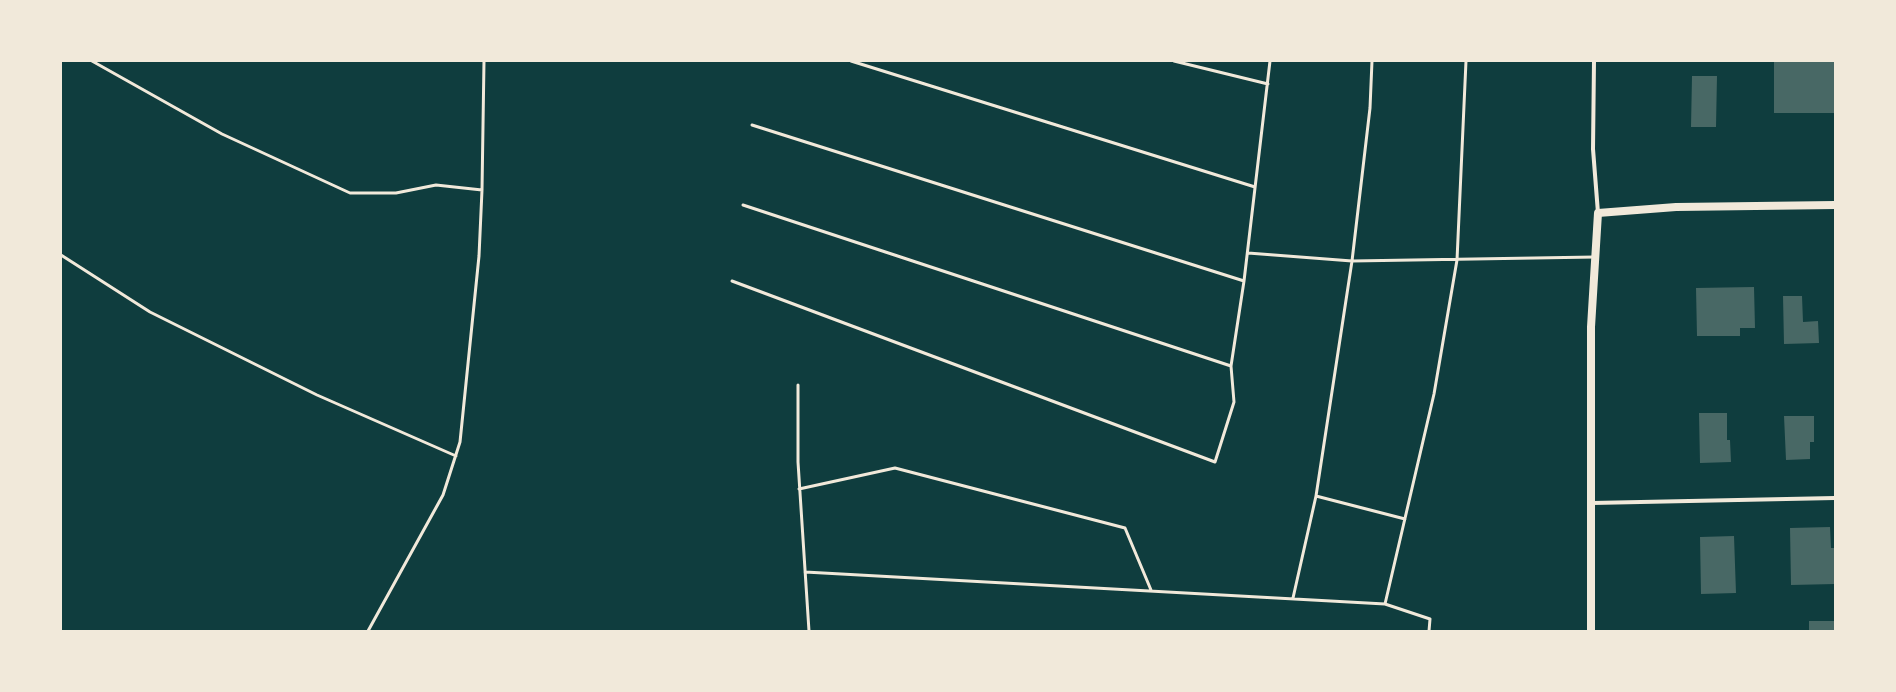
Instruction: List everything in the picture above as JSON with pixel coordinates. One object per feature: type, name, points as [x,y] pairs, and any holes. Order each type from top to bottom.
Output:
[{"type":"main road","points":[[1591,631],[1591,327],[1598,213],[1676,207],[1835,205]]},
{"type":"street","points":[[1594,61],[1593,149],[1598,213]]},
{"type":"street","points":[[1592,503],[1835,498]]},
{"type":"lane","points":[[92,61],[222,134],[350,193],[396,193],[436,185],[482,190]]},
{"type":"lane","points":[[368,631],[443,496],[460,442],[479,256],[482,190],[484,61]]},
{"type":"lane","points":[[851,61],[1255,187]]},
{"type":"lane","points":[[1174,61],[1268,84]]},
{"type":"lane","points":[[732,281],[1215,462],[1234,402],[1231,366],[1248,253],[1270,61]]},
{"type":"lane","points":[[1293,598],[1316,496],[1352,261],[1370,108],[1372,61]]},
{"type":"lane","points":[[1385,604],[1434,394],[1457,260],[1466,61]]},
{"type":"lane","points":[[752,125],[1244,281]]},
{"type":"lane","points":[[743,205],[1231,366]]},
{"type":"lane","points":[[1248,253],[1352,261],[1595,257]]},
{"type":"lane","points":[[61,255],[150,312],[317,395],[456,456]]},
{"type":"lane","points":[[798,385],[799,489],[809,631]]},
{"type":"lane","points":[[799,489],[895,468],[1125,528],[1151,590]]},
{"type":"lane","points":[[1316,496],[1405,519]]},
{"type":"lane","points":[[805,572],[1385,604],[1430,619],[1429,631]]},
{"type":"building","points":[[1774,61],[1835,61],[1835,113],[1774,113]]},
{"type":"building","points":[[1692,76],[1717,76],[1716,127],[1691,127]]},
{"type":"building","points":[[1754,287],[1755,328],[1740,328],[1740,336],[1697,336],[1696,288]]},
{"type":"building","points":[[1783,296],[1802,296],[1803,322],[1818,321],[1819,343],[1784,344]]},
{"type":"building","points":[[1699,413],[1727,413],[1727,440],[1730,440],[1731,462],[1700,463]]},
{"type":"building","points":[[1784,416],[1814,416],[1814,442],[1810,442],[1810,459],[1786,460]]},
{"type":"building","points":[[1830,527],[1831,548],[1835,548],[1835,584],[1791,585],[1790,528]]},
{"type":"building","points":[[1734,536],[1736,593],[1701,594],[1700,537]]},
{"type":"building","points":[[1809,621],[1835,621],[1835,631],[1809,631]]}]
